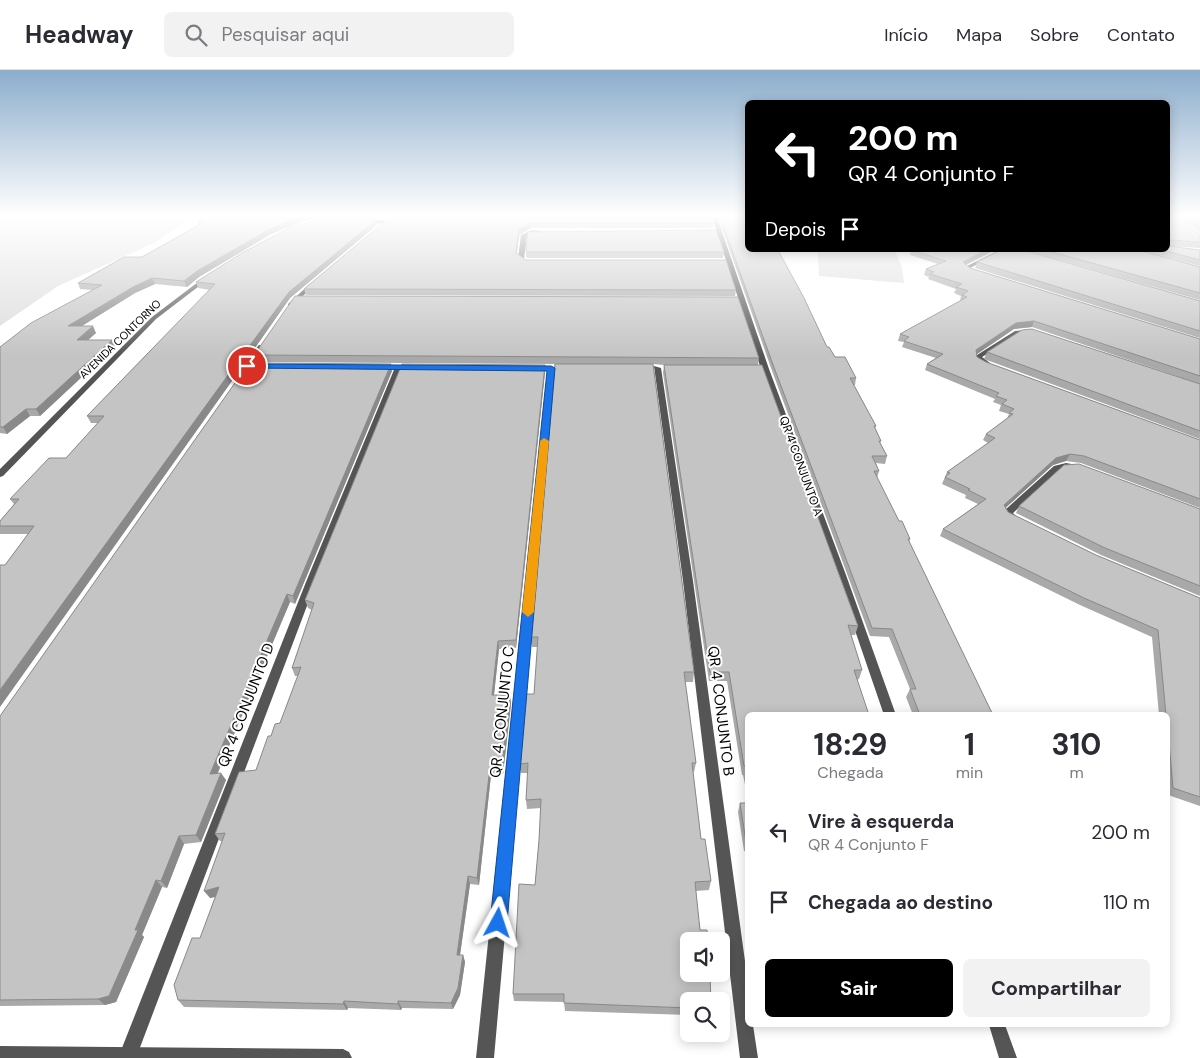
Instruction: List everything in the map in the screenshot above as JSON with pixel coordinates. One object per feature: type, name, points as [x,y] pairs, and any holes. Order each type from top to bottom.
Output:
[{"type":"street","name":"QR 4 CONJUNTO A","points":[[728,263],[889,712]]},
{"type":"street","points":[[976,263],[966,268],[980,274]]},
{"type":"street","name":"AVENIDA CONTORNO","points":[[0,474],[154,318],[216,272]]},
{"type":"street","points":[[284,314],[294,299],[321,276]]},
{"type":"street","points":[[294,299],[304,299]]},
{"type":"street","points":[[733,300],[743,300]]},
{"type":"street","points":[[997,368],[980,362],[978,357],[1018,332],[1024,331],[1041,334]]},
{"type":"street","points":[[236,382],[252,366],[268,336]]},
{"type":"street","name":"QR 4 CONJUNTO D","points":[[128,1057],[311,582],[398,367]]},
{"type":"street","name":"QR 4 CONJUNTO C","points":[[485,1058],[551,368]]},
{"type":"street","name":"QR 4 CONJUNTO B","points":[[657,368],[688,581],[745,1027]]},
{"type":"street","points":[[755,369],[765,369]]},
{"type":"street","points":[[1023,524],[1009,516],[1008,512],[1057,468],[1066,466],[1083,469]]},
{"type":"street","name":"QR 4 CONJUNTO B","points":[[745,1027],[749,1058]]},
{"type":"street","points":[[997,1027],[1008,1058]]},
{"type":"street","points":[[0,1055],[343,1058]]},
{"type":"shaded area","points":[[0,263],[109,263],[58,286],[0,326]]},
{"type":"shaded area","points":[[819,263],[900,263],[904,283],[819,276]]},
{"type":"building","points":[[113,263],[211,263],[184,281],[152,278],[133,287],[68,326],[93,326],[77,340],[112,340],[36,409],[26,409],[3,427],[0,427],[0,347],[31,323],[102,285],[78,283]]},
{"type":"building","points":[[226,263],[324,263],[289,292],[243,355],[240,356],[239,360],[0,690],[0,565],[5,565],[34,526],[0,526],[0,521],[19,499],[10,499],[49,458],[66,458],[104,416],[87,416],[215,284],[196,282]]},
{"type":"building","points":[[335,263],[727,263],[736,290],[304,289]]},
{"type":"building","points":[[737,263],[785,263],[827,347],[829,347],[835,357],[845,357],[856,378],[850,378],[876,426],[874,426],[881,441],[879,441],[887,456],[872,456],[879,471],[874,471],[899,521],[902,521],[910,539],[908,539],[992,712],[919,712],[910,689],[916,689],[892,629],[872,628]]},
{"type":"building","points":[[941,263],[964,263],[970,268],[1200,339],[1200,376],[1034,321],[1016,323],[976,350],[977,357],[986,362],[1200,440],[1200,499],[1084,456],[1070,454],[1056,458],[1004,505],[1008,512],[1096,555],[1200,598],[1200,797],[1173,788],[1170,754],[1170,712],[1166,712],[1158,630],[1084,598],[943,529],[986,499],[945,477],[950,473],[947,472],[995,438],[986,434],[1013,414],[1009,413],[1014,409],[1002,404],[1007,400],[996,396],[999,393],[927,364],[943,354],[904,341],[909,337],[900,334],[967,297],[962,295],[968,291],[956,287],[962,284],[930,274],[934,272],[926,269]]},
{"type":"building","points":[[981,263],[1068,263],[1200,301],[1200,331]]},
{"type":"building","points":[[1092,263],[1186,263],[1200,267],[1200,293]]},
{"type":"building","points":[[295,296],[738,297],[759,358],[254,355]]},
{"type":"building","points":[[1032,329],[1200,384],[1200,431],[987,352],[1022,330]]},
{"type":"building","points":[[249,363],[391,364],[293,596],[287,594],[210,774],[221,773],[196,835],[179,836],[161,881],[156,880],[135,930],[138,930],[109,996],[98,999],[0,1000],[0,716]]},
{"type":"building","points":[[402,364],[545,365],[516,640],[498,641],[492,695],[510,695],[502,766],[490,767],[477,878],[468,876],[457,955],[463,955],[458,988],[451,1003],[398,1001],[398,1004],[344,1001],[343,1004],[178,1000],[174,985],[192,938],[200,938],[219,887],[204,891],[225,833],[215,834],[239,772],[256,770],[268,736],[271,736],[275,724],[280,723],[301,667],[292,668],[314,603],[305,600]]},
{"type":"building","points":[[555,364],[653,364],[694,672],[684,672],[696,763],[692,763],[701,839],[705,839],[711,881],[695,882],[700,930],[707,930],[707,932],[680,932],[680,982],[710,982],[711,992],[680,992],[680,1008],[564,1003],[564,994],[513,994],[519,884],[535,885],[539,840],[541,799],[526,800],[528,763],[520,764],[526,694],[534,694],[538,637],[531,637]]},
{"type":"building","points":[[664,365],[762,365],[858,626],[848,625],[862,670],[854,670],[868,712],[745,712],[744,766],[729,672],[710,672]]},
{"type":"building","points":[[1079,464],[1200,509],[1200,586],[1105,548],[1019,506],[1064,465]]},
{"type":"building","points":[[740,803],[745,803],[745,836]]},
{"type":"slow traffic","points":[[528,612],[544,441]]},
{"type":"route","points":[[247,366],[551,368],[498,923]]}]
